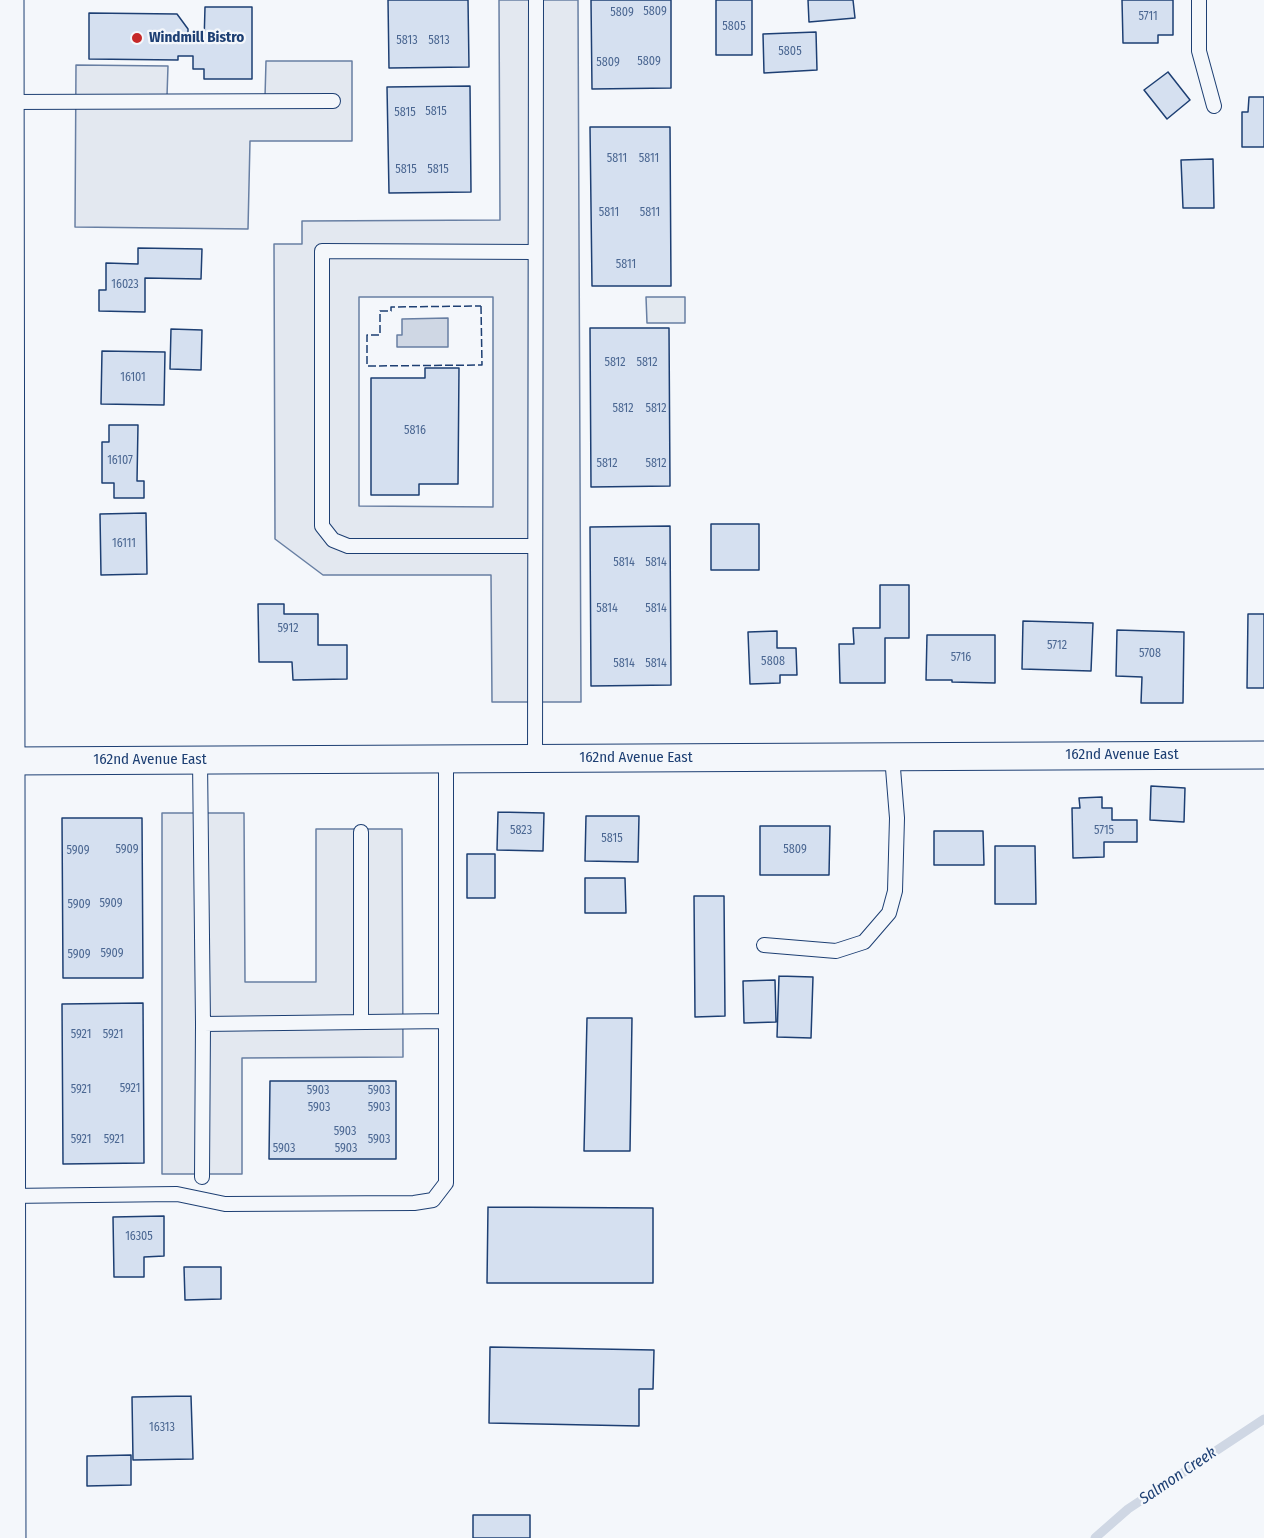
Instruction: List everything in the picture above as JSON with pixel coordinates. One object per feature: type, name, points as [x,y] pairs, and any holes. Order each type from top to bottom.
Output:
[{"type":"street","points":[[7,0],[4,197],[7,761],[4,887],[8,1196],[4,1232],[9,1538]]},
{"type":"street","name":"162nd Avenue East","points":[[7,761],[1264,755]]},
{"type":"lane","points":[[535,759],[536,0]]},
{"type":"lane","points":[[1199,0],[1199,51],[1214,106]]},
{"type":"lane","points":[[5,86],[333,101]]},
{"type":"lane","points":[[535,252],[322,251],[322,526],[333,540],[348,546],[535,546]]},
{"type":"lane","points":[[764,945],[836,951],[864,942],[889,913],[895,891],[897,818],[892,756]]},
{"type":"lane","points":[[8,1196],[177,1194],[225,1204],[414,1203],[434,1200],[446,1183],[446,759]]},
{"type":"lane","points":[[200,760],[202,1177]]},
{"type":"lane","points":[[361,832],[361,1022]]},
{"type":"lane","points":[[203,1024],[446,1021]]},
{"type":"shaded area","points":[[499,0],[578,0],[581,702],[492,702],[491,575],[323,575],[275,539],[274,244],[302,244],[302,221],[500,220]],"holes":[[[359,297],[493,297],[493,507],[359,506]]]},
{"type":"shaded area","points":[[266,61],[352,61],[352,141],[250,141],[248,229],[75,227],[76,65],[168,66],[167,96],[265,97]]},
{"type":"shaded area","points":[[646,297],[685,297],[685,323],[647,323]]},
{"type":"shaded area","points":[[448,318],[448,347],[397,347],[397,335],[402,335],[402,319]]},
{"type":"shaded area","points":[[162,813],[244,813],[245,982],[316,982],[316,829],[402,829],[403,1057],[242,1058],[242,1174],[162,1174]]},
{"type":"building","points":[[388,0],[468,0],[469,67],[389,68]]},
{"type":"building","points":[[591,0],[671,0],[671,88],[592,89]]},
{"type":"building","points":[[716,0],[752,0],[752,55],[716,55]]},
{"type":"building","points":[[808,0],[853,0],[855,18],[809,22]]},
{"type":"building","points":[[1122,0],[1173,0],[1173,35],[1158,35],[1158,43],[1123,43]]},
{"type":"building","points":[[205,7],[252,7],[252,79],[204,79],[204,69],[193,69],[193,56],[178,56],[178,60],[89,59],[89,13],[177,14],[188,29],[188,43],[204,43]]},
{"type":"building","points":[[816,32],[817,70],[764,73],[763,34]]},
{"type":"building","points":[[1168,72],[1190,100],[1167,119],[1144,90]]},
{"type":"building","points":[[470,86],[471,192],[389,193],[387,87]]},
{"type":"building","points":[[1249,97],[1264,97],[1264,147],[1242,147],[1242,112],[1248,112]]},
{"type":"building","points":[[590,127],[670,127],[671,286],[592,286]]},
{"type":"building","points":[[1213,159],[1214,208],[1183,208],[1181,160]]},
{"type":"building","points":[[138,248],[202,249],[201,279],[145,278],[145,312],[99,311],[99,290],[106,290],[106,263],[138,264]]},
{"type":"building","points":[[590,328],[669,328],[670,486],[591,487]]},
{"type":"building","points":[[171,329],[202,330],[201,370],[170,369]]},
{"type":"building","points":[[102,351],[165,352],[164,405],[101,404]]},
{"type":"building","points":[[425,368],[459,368],[458,484],[419,484],[419,495],[371,495],[371,378],[425,378]]},
{"type":"building","points":[[109,425],[138,425],[137,481],[144,481],[144,498],[114,498],[114,483],[102,483],[102,442],[109,442]]},
{"type":"building","points":[[146,513],[147,574],[101,575],[100,514]]},
{"type":"building","points":[[711,524],[759,524],[759,570],[711,570]]},
{"type":"building","points":[[670,526],[671,685],[591,686],[590,527]]},
{"type":"building","points":[[880,585],[909,585],[909,638],[885,638],[885,683],[840,683],[839,644],[854,644],[853,628],[880,628]]},
{"type":"building","points":[[258,604],[284,604],[284,614],[318,614],[318,645],[347,645],[347,679],[293,680],[292,662],[259,662]]},
{"type":"building","points":[[1248,614],[1264,614],[1264,688],[1247,688]]},
{"type":"building","points":[[1023,621],[1093,623],[1091,671],[1022,669]]},
{"type":"building","points":[[1117,630],[1184,632],[1183,703],[1141,703],[1142,677],[1116,676]]},
{"type":"building","points":[[777,631],[777,648],[796,648],[797,675],[780,675],[780,683],[750,684],[748,632]]},
{"type":"building","points":[[927,635],[995,635],[995,683],[926,680]]},
{"type":"building","points":[[1151,786],[1185,788],[1184,822],[1150,820]]},
{"type":"building","points":[[1102,797],[1102,808],[1112,808],[1112,820],[1137,820],[1137,842],[1104,842],[1104,857],[1073,858],[1072,808],[1080,808],[1079,798]]},
{"type":"building","points":[[498,812],[544,813],[543,851],[497,850]]},
{"type":"building","points":[[586,816],[639,816],[638,862],[585,861]]},
{"type":"building","points":[[62,818],[142,818],[143,978],[63,978]]},
{"type":"building","points":[[760,826],[830,826],[829,875],[760,875]]},
{"type":"building","points":[[934,831],[983,831],[984,865],[934,865]]},
{"type":"building","points":[[995,846],[1035,846],[1036,904],[995,904]]},
{"type":"building","points":[[467,854],[495,854],[495,898],[467,898]]},
{"type":"building","points":[[585,878],[625,878],[626,913],[585,913]]},
{"type":"building","points":[[694,896],[724,896],[725,1016],[695,1017]]},
{"type":"building","points":[[779,976],[813,977],[811,1038],[777,1037]]},
{"type":"building","points":[[775,980],[776,1022],[744,1023],[743,981]]},
{"type":"building","points":[[143,1003],[144,1163],[63,1164],[62,1004]]},
{"type":"building","points":[[587,1018],[632,1018],[630,1151],[584,1151]]},
{"type":"building","points":[[270,1081],[396,1081],[396,1159],[269,1159]]},
{"type":"building","points":[[488,1207],[653,1208],[653,1283],[487,1283]]},
{"type":"building","points":[[164,1216],[164,1256],[144,1257],[144,1277],[114,1277],[113,1217]]},
{"type":"building","points":[[184,1267],[221,1267],[221,1299],[185,1300]]},
{"type":"building","points":[[490,1347],[654,1350],[653,1389],[639,1389],[639,1426],[489,1423]]},
{"type":"building","points":[[191,1396],[193,1459],[133,1460],[132,1397]]},
{"type":"building","points":[[131,1455],[131,1485],[87,1486],[87,1456]]},
{"type":"building","points":[[473,1515],[530,1515],[530,1538],[473,1538]]},
{"type":"waterway","name":"Salmon Creek","points":[[1095,1538],[1128,1509],[1264,1419]]},
{"type":"fence","points":[[481,306],[482,365],[367,366],[367,335],[380,335],[380,311],[391,311],[391,307],[481,306]]},
{"type":"place","name":"Windmill Bistro","points":[[137,38]]}]
